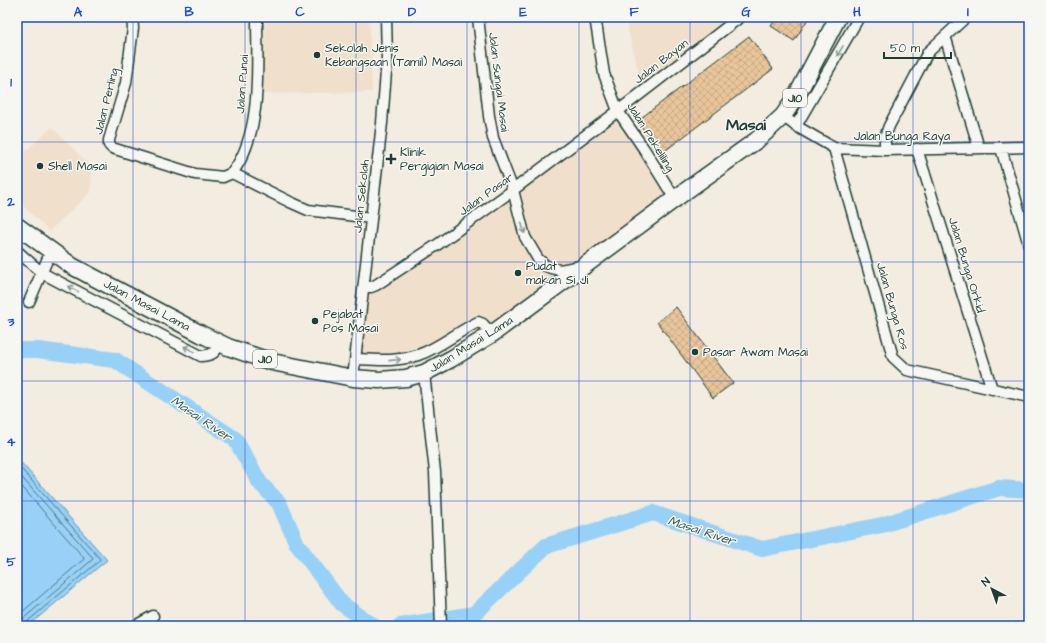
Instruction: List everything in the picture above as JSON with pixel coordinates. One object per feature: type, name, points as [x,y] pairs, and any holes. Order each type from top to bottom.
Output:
[{"type":"main road","name":"Jalan Masai Lama","points":[[17,226],[72,266],[220,343],[272,362],[353,378],[379,380],[406,378],[424,373],[451,359],[492,334],[757,140],[783,116],[796,97],[838,17]]},
{"type":"street","name":"Jalan Perling","points":[[132,17],[133,28],[126,83],[108,140],[109,145],[112,148],[195,174],[223,177],[232,173]]},
{"type":"street","name":"Jalan Punai","points":[[232,173],[249,139],[255,105],[257,17]]},
{"type":"street","name":"Jalan Sekolah","points":[[353,378],[382,123],[387,66],[386,17]]},
{"type":"street","name":"Jalan Sungai Masai","points":[[478,17],[489,116],[493,138],[513,190],[525,237],[538,259],[551,268],[560,270],[585,266]]},
{"type":"street","name":"Jalan Pekeliling","points":[[595,17],[604,74],[618,112],[644,149],[675,199]]},
{"type":"street","name":"Jalan Bayan","points":[[618,112],[740,17]]},
{"type":"street","points":[[796,126],[859,17]]},
{"type":"street","points":[[885,150],[885,137],[889,126],[928,52],[966,17]]},
{"type":"street","points":[[945,36],[980,148]]},
{"type":"street","name":"Jalan Pasar","points":[[364,287],[376,285],[437,245],[618,112]]},
{"type":"street","name":"Jalan Bunga Raya","points":[[783,116],[796,126],[834,148],[918,150],[1029,147]]},
{"type":"street","name":"Jalan Bunga Ros","points":[[834,148],[893,357],[907,370],[1029,397]]},
{"type":"street","points":[[1001,148],[1029,245]]},
{"type":"street","name":"Jalan Bunga Orkid","points":[[918,150],[992,389]]},
{"type":"street","points":[[232,173],[308,210],[371,218]]},
{"type":"street","points":[[17,251],[42,273],[202,356],[210,355],[216,351],[220,343]]},
{"type":"street","points":[[29,302],[51,251]]},
{"type":"street","points":[[356,359],[382,361],[396,360],[418,355],[430,350],[478,322],[483,324],[492,334]]},
{"type":"street","points":[[424,373],[435,472],[442,626]]},
{"type":"street","points":[[135,626],[153,616]]},
{"type":"shaded area","name":"Sekolah Jenis Kebangsaan (Tamil) Masai","points":[[266,17],[369,17],[372,92],[261,94]]},
{"type":"shaded area","points":[[625,17],[745,17],[644,95]]},
{"type":"shaded area","points":[[613,110],[670,196],[512,311],[473,335],[408,364],[359,362],[367,284],[374,282],[435,243]]},
{"type":"shaded area","points":[[52,127],[92,168],[91,192],[49,231],[17,200],[17,159]]},
{"type":"water","points":[[17,458],[107,560],[28,626],[17,626]]},
{"type":"building","points":[[777,17],[804,17],[808,19],[794,41],[771,26]]},
{"type":"building","points":[[749,36],[773,69],[662,153],[637,121]]},
{"type":"building","name":"Pasar Awam Masai","points":[[676,307],[733,383],[713,398],[657,322]]},
{"type":"waterway","name":"Masai River","points":[[17,350],[38,350],[115,360],[235,439],[260,483],[279,503],[297,544],[342,604],[374,626]]},
{"type":"waterway","name":"Masai River","points":[[400,626],[474,614],[546,546],[653,513],[762,549],[882,525],[999,488],[1029,490]]},
{"type":"place","name":"Sekolah Jenis Kebangsaan (Tamil) Masai","points":[[317,55]]},
{"type":"place","name":"Klinik Pergigian Masai","points":[[391,159]]},
{"type":"place","name":"Shell Masai","points":[[40,166]]},
{"type":"place","name":"Pudat makan Si Ji","points":[[518,273]]},
{"type":"place","name":"Pejabat Pos Masai","points":[[315,321]]},
{"type":"place","name":"Pasar Awam Masai","points":[[695,352]]},
{"type":"district","name":"Masai","points":[[746,124]]}]
